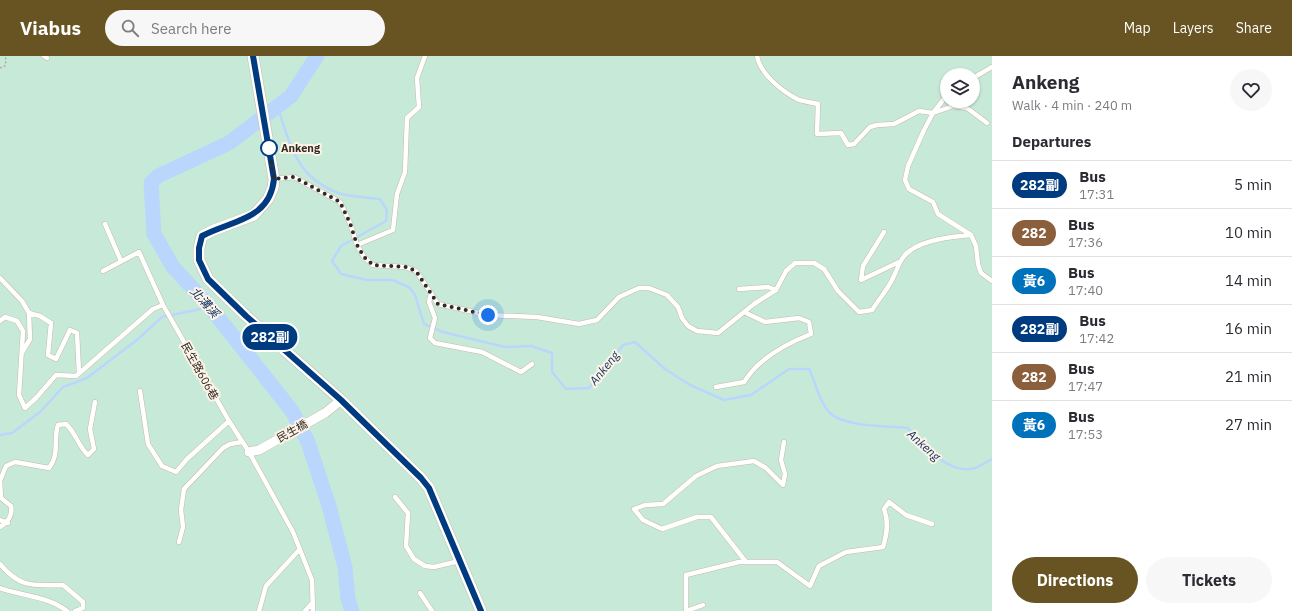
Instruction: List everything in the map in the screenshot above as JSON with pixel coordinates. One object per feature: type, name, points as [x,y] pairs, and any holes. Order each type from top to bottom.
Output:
[{"type":"street","points":[[254,58],[268,139],[274,188],[268,199],[254,215],[202,236],[199,248],[199,260],[208,279],[213,284],[246,316],[341,400],[421,478],[429,488],[479,610]]},
{"type":"street","name":"民生橋","points":[[249,452],[259,450],[325,413],[341,400]]},
{"type":"lane","points":[[357,245],[393,230],[397,194],[405,172],[407,118],[419,107],[417,78],[425,56]]},
{"type":"lane","points":[[757,56],[758,62],[774,83],[798,99],[818,104],[817,134],[841,133],[848,145],[854,144],[870,127],[877,124],[894,124],[919,111],[933,113],[953,106],[967,108],[987,123]]},
{"type":"lane","points":[[980,74],[992,67]]},
{"type":"lane","points":[[940,104],[933,113],[915,149],[905,180],[909,189],[933,202],[938,214],[971,235],[976,246],[978,264],[981,273],[992,282]]},
{"type":"lane","points":[[274,179],[294,177],[340,202],[350,223],[357,245],[364,257],[373,265],[406,267],[416,271],[438,304],[488,315],[537,317],[579,324],[597,320],[619,297],[640,288],[649,288],[667,295],[678,307],[682,318],[688,326],[696,331],[718,332],[776,290],[786,271],[795,263],[814,263],[824,269],[838,291],[859,312],[872,310],[893,279],[899,262]]},
{"type":"lane","points":[[103,270],[121,261],[105,224]]},
{"type":"lane","points":[[884,232],[863,266],[861,280],[899,262],[910,250],[919,245],[949,238],[971,235]]},
{"type":"lane","name":"民生路606巷","points":[[121,261],[139,252],[163,305],[229,422],[249,452],[300,549],[312,580],[313,611]]},
{"type":"lane","points":[[0,278],[22,301],[29,313],[30,339],[21,353]]},
{"type":"lane","points":[[739,289],[768,287],[776,290]]},
{"type":"lane","points":[[431,293],[429,302],[435,318],[430,338],[435,343],[482,352],[521,372],[532,364]]},
{"type":"lane","points":[[0,321],[5,317],[17,321],[23,331],[19,395],[25,408],[56,375],[76,376],[153,309],[163,305]]},
{"type":"lane","points":[[716,387],[744,382],[751,371],[786,343],[811,334],[810,322],[799,318],[765,322],[744,312]]},
{"type":"lane","points":[[29,313],[40,316],[51,323],[48,355],[56,359],[70,330],[77,332],[79,373]]},
{"type":"lane","points":[[140,391],[148,444],[162,466],[176,472],[188,459],[229,422]]},
{"type":"lane","points":[[0,527],[8,523],[12,512],[11,506],[1,498],[0,491],[0,481],[6,466],[15,462],[49,468],[54,461],[56,451],[56,432],[58,425],[66,424],[71,429],[81,450],[88,455],[94,449],[90,429],[94,402]]},
{"type":"lane","points":[[179,542],[183,527],[181,510],[184,489],[223,448],[230,444],[242,442]]},
{"type":"lane","points":[[746,562],[711,517],[697,517],[662,529],[643,520],[634,509],[645,504],[663,504],[696,476],[717,466],[754,461],[766,468],[783,485],[785,474],[781,460],[784,442]]},
{"type":"lane","points":[[396,497],[408,513],[406,546],[414,559],[425,566],[434,567],[459,561]]},
{"type":"lane","points":[[703,606],[686,611],[686,575],[739,562],[777,562],[810,586],[819,566],[846,552],[883,548],[887,533],[887,518],[884,509],[889,502],[906,515],[932,524]]},
{"type":"lane","points":[[0,520],[8,523]]},
{"type":"lane","points":[[259,611],[266,586],[300,549]]},
{"type":"lane","points":[[0,564],[26,584],[35,586],[63,585],[83,602],[83,608],[75,611]]},
{"type":"lane","points":[[0,588],[44,599],[59,605],[67,611]]},
{"type":"lane","points":[[420,593],[432,611]]},
{"type":"lane","points":[[306,611],[313,602]]},
{"type":"path","points":[[0,68],[5,66],[5,56]]},
{"type":"green space","points":[[0,56],[992,56],[992,611],[0,611]]},
{"type":"waterway","name":"北溝溪","points":[[317,56],[291,96],[229,143],[158,176],[151,183],[154,234],[173,267],[210,307],[292,411],[308,442],[329,506],[345,567],[348,599],[352,611]]},
{"type":"waterway","name":"Ankeng","points":[[277,106],[291,146],[303,168],[312,178],[338,193],[380,199],[387,210],[386,221],[341,246],[332,261],[341,274],[367,280],[393,280],[410,288],[415,295],[424,324],[443,332],[505,347],[531,346],[552,353],[552,372],[566,389],[589,388],[623,345],[635,342],[665,369],[690,385],[724,400],[751,395],[789,369],[809,369],[820,398],[826,409],[837,418],[856,423],[908,428],[921,443],[937,457],[956,468],[975,468],[992,459]]},
{"type":"waterway","points":[[0,435],[12,433],[40,412],[63,387],[87,378],[138,339],[162,317],[210,307]]},
{"type":"bus line","name":"282副","points":[[253,56],[274,179],[274,188],[268,199],[254,215],[202,236],[199,248],[199,260],[208,279],[236,307],[341,400],[421,478],[429,488],[436,501],[459,561],[481,611]]},
{"type":"place","name":"Ankeng","points":[[269,148]]},
{"type":"route","points":[[269,148],[274,179],[294,177],[340,202],[350,223],[357,245],[364,257],[373,265],[406,267],[416,271],[438,304],[488,315]]}]
